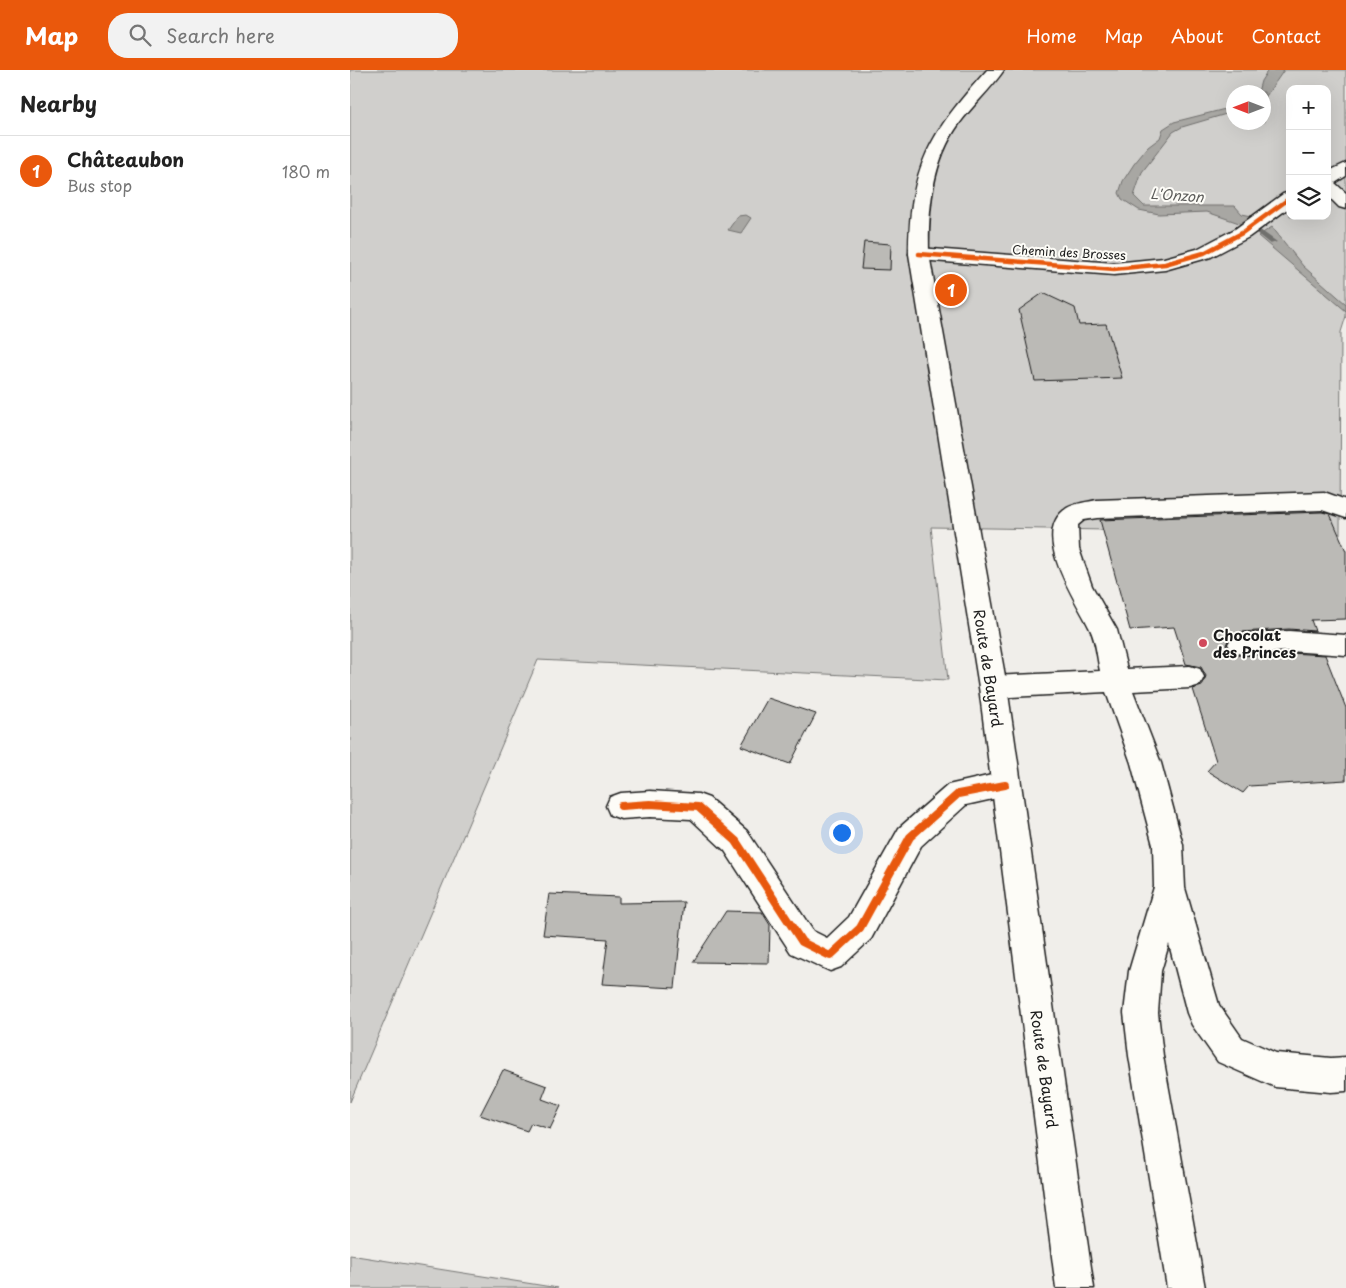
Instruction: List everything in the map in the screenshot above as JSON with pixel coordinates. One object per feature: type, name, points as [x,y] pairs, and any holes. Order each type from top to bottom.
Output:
[{"type":"main road","name":"Route de Bayard","points":[[996,70],[942,138],[922,191],[918,222],[919,254],[993,687],[1075,1288]]},
{"type":"main road","points":[[1331,177],[1346,168]]},
{"type":"main road","points":[[1331,189],[1346,202]]},
{"type":"main road","name":"Chemin des Brosses","points":[[919,254],[1114,268],[1165,264],[1204,253],[1242,233],[1286,201]]},
{"type":"main road","points":[[1346,509],[1324,501],[1097,509],[1077,513],[1066,522],[1066,549],[1079,587],[1104,630],[1116,682],[1146,763],[1168,845],[1170,887],[1204,1013],[1230,1050],[1275,1070],[1331,1075],[1346,1074]]},
{"type":"main road","points":[[1241,644],[1289,641],[1346,645]]},
{"type":"main road","points":[[993,687],[1190,677]]},
{"type":"main road","points":[[621,806],[650,804],[698,807],[736,841],[802,942],[830,956],[860,928],[910,837],[958,794],[1005,785]]},
{"type":"main road","points":[[1170,887],[1145,971],[1141,1013],[1146,1056],[1186,1288]]},
{"type":"shaded area","points":[[350,70],[1346,70],[1346,316],[1341,332],[1340,534],[931,527],[948,680],[538,660],[350,1102]]},
{"type":"shaded area","points":[[1268,70],[1284,70],[1271,89],[1271,85],[1260,85]]},
{"type":"shaded area","points":[[1226,109],[1226,114],[1182,127],[1173,132],[1142,172],[1134,196],[1144,206],[1235,206],[1242,214],[1252,216],[1242,224],[1207,212],[1159,214],[1139,210],[1122,199],[1119,193],[1123,181],[1134,164],[1148,147],[1160,138],[1163,129],[1174,122]]},
{"type":"shaded area","points":[[746,215],[751,218],[741,233],[728,230],[738,216]]},
{"type":"shaded area","points":[[1272,227],[1303,266],[1346,304],[1346,311],[1258,236]]},
{"type":"shaded area","points":[[350,1255],[558,1288],[350,1288]]},
{"type":"building","points":[[864,242],[891,244],[890,270],[861,269]]},
{"type":"building","points":[[1043,293],[1075,308],[1079,325],[1106,324],[1122,378],[1035,381],[1019,310]]},
{"type":"building","name":"Chocolat des Princes","points":[[1322,512],[1330,514],[1346,551],[1346,619],[1311,620],[1315,631],[1289,629],[1240,632],[1230,636],[1226,645],[1231,653],[1241,656],[1289,653],[1325,655],[1346,708],[1346,780],[1249,786],[1243,793],[1207,771],[1216,761],[1193,689],[1202,686],[1206,676],[1201,667],[1186,664],[1174,627],[1130,630],[1100,520]]},
{"type":"building","points":[[768,698],[816,714],[790,764],[741,746]]},
{"type":"building","points":[[549,894],[619,897],[619,903],[684,902],[675,988],[602,984],[608,939],[543,935]]},
{"type":"building","points":[[726,911],[762,912],[770,925],[769,963],[693,962]]},
{"type":"building","points":[[503,1070],[547,1086],[542,1099],[561,1106],[550,1129],[531,1123],[527,1131],[480,1115]]},
{"type":"waterway","name":"L'Onzon","points":[[1247,223],[1273,242]]},
{"type":"cycle path","points":[[919,254],[1114,269],[1165,264],[1204,253],[1242,233],[1286,201]]},
{"type":"cycle path","points":[[621,806],[650,804],[698,807],[736,841],[802,942],[830,956],[860,928],[910,837],[958,794],[1005,785]]},
{"type":"place","name":"Châteaubon","points":[[951,290]]},
{"type":"place","name":"Chocolat des Princes","points":[[1203,643]]}]
